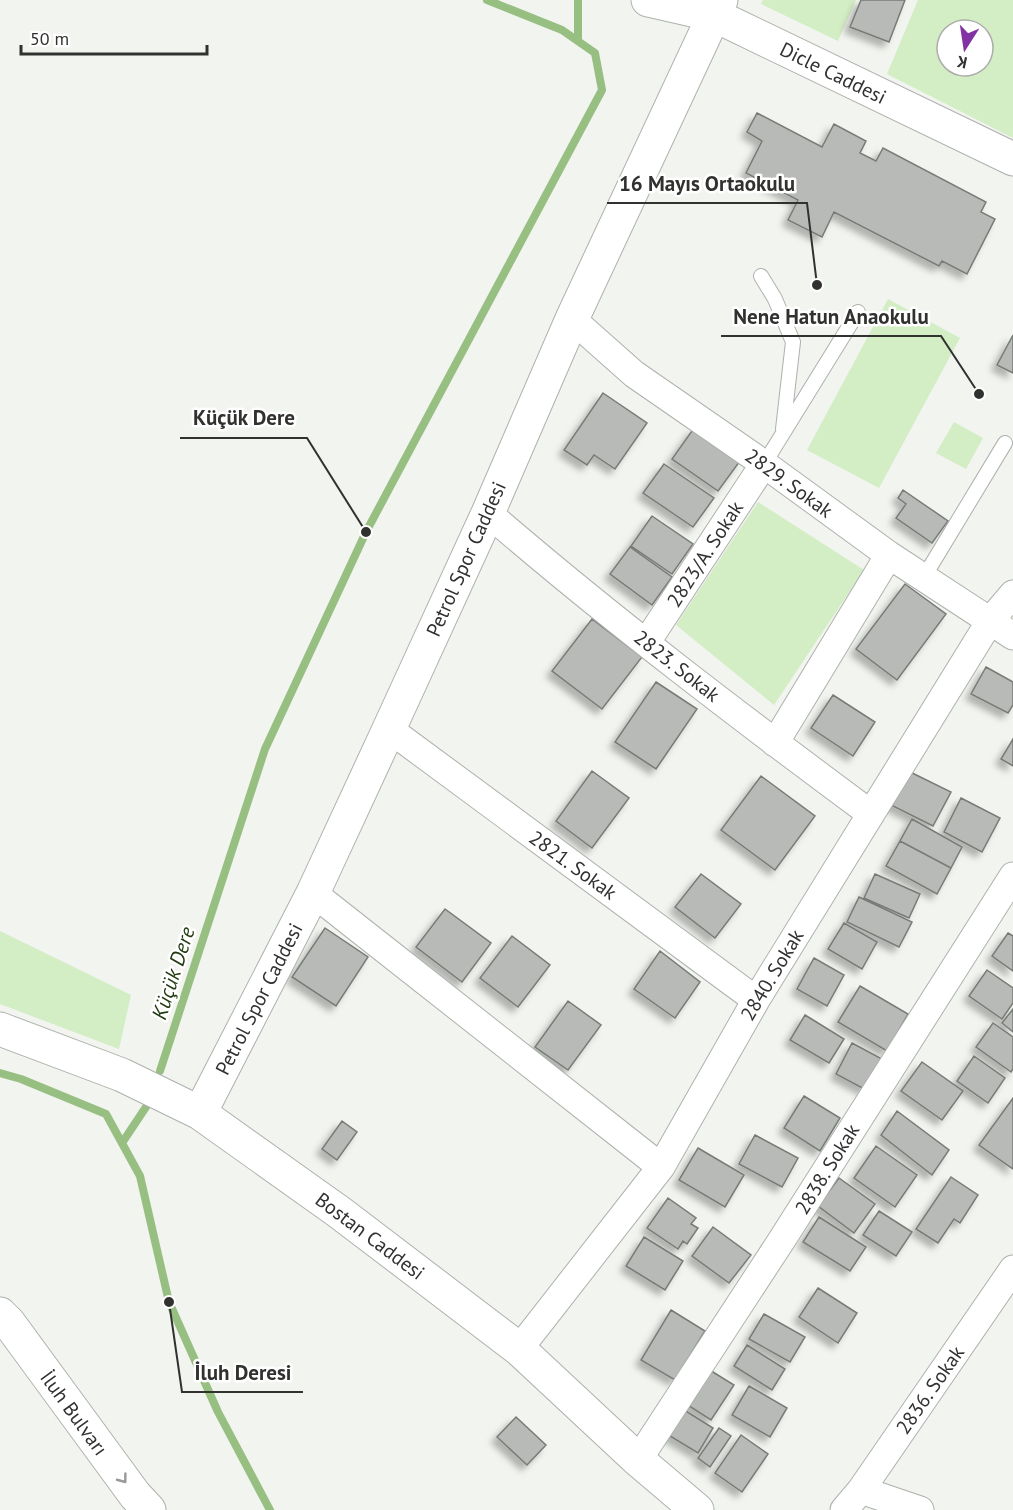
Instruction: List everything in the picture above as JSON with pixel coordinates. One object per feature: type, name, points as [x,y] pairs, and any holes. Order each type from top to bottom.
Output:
[{"type":"street","name":"Dicle Caddesi","points":[[648,0],[718,8],[1013,159]]},
{"type":"street","name":"Petrol Spor Caddesi","points":[[200,1113],[313,893],[488,513],[572,319],[718,8]]},
{"type":"street","name":"2829. Sokak","points":[[572,319],[634,374],[765,464],[889,555],[1013,636]]},
{"type":"street","name":"2823/A. Sokak","points":[[646,643],[765,464]]},
{"type":"street","name":"2823. Sokak","points":[[488,513],[559,574],[646,643],[871,814]]},
{"type":"street","points":[[775,743],[889,555]]},
{"type":"street","name":"2840. Sokak","points":[[519,1349],[661,1167],[756,1000],[990,621],[1013,594]]},
{"type":"street","name":"2821. Sokak","points":[[389,729],[756,1000]]},
{"type":"street","name":"2838. Sokak","points":[[638,1460],[783,1238],[1003,913],[1013,876]]},
{"type":"street","points":[[313,893],[661,1167]]},
{"type":"street","name":"Bostan Caddesi","points":[[0,1029],[122,1075],[200,1113],[339,1212],[519,1349],[638,1460],[697,1510]]},
{"type":"street","name":"2836. Sokak","points":[[853,1500],[1013,1269]]},
{"type":"street","name":"İluh Bulvarı","points":[[0,1314],[9,1323],[135,1495],[149,1510]]},
{"type":"street","points":[[853,1500],[920,1510]]},
{"type":"lane","points":[[761,276],[775,299],[793,342],[783,434]]},
{"type":"lane","points":[[765,464],[858,312]]},
{"type":"lane","points":[[924,577],[1005,443]]},
{"type":"green space","points":[[763,0],[856,0],[838,41],[761,4]]},
{"type":"green space","points":[[918,0],[1013,0],[1013,138],[887,74]]},
{"type":"green space","points":[[888,299],[960,338],[879,488],[807,450]]},
{"type":"green space","points":[[954,422],[983,438],[966,469],[936,453]]},
{"type":"green space","points":[[758,502],[864,570],[774,705],[676,625]]},
{"type":"green space","points":[[0,931],[131,995],[119,1049],[0,1004]]},
{"type":"building","points":[[861,0],[905,0],[889,42],[850,27]]},
{"type":"building","points":[[757,113],[822,147],[834,124],[866,141],[860,153],[876,161],[883,148],[986,202],[981,212],[995,219],[967,274],[942,261],[939,266],[834,212],[822,237],[788,220],[798,200],[746,173],[762,141],[747,132]]},
{"type":"building","points":[[1013,335],[1013,373],[997,365]]},
{"type":"building","points":[[603,393],[647,423],[615,469],[594,455],[587,465],[564,450]]},
{"type":"building","points":[[694,428],[740,461],[718,491],[672,459]]},
{"type":"building","points":[[664,464],[714,498],[693,527],[643,493]]},
{"type":"building","points":[[903,490],[948,521],[932,543],[896,518],[906,504],[898,498]]},
{"type":"building","points":[[652,516],[693,544],[672,574],[631,546]]},
{"type":"building","points":[[630,547],[672,577],[652,605],[610,574]]},
{"type":"building","points":[[905,584],[946,614],[897,680],[856,649]]},
{"type":"building","points":[[592,619],[642,657],[602,709],[552,671]]},
{"type":"building","points":[[986,667],[1013,682],[1013,705],[1008,713],[971,694]]},
{"type":"building","points":[[656,682],[697,709],[656,769],[615,742]]},
{"type":"building","points":[[833,695],[875,722],[853,756],[811,728]]},
{"type":"building","points":[[1013,739],[1013,766],[1001,759]]},
{"type":"building","points":[[904,769],[951,792],[933,826],[887,803]]},
{"type":"building","points":[[592,771],[629,798],[592,848],[556,821]]},
{"type":"building","points":[[761,776],[815,816],[775,870],[721,830]]},
{"type":"building","points":[[961,798],[1000,818],[982,852],[944,832]]},
{"type":"building","points":[[912,819],[962,847],[951,868],[900,841]]},
{"type":"building","points":[[900,841],[951,868],[937,894],[886,866]]},
{"type":"building","points":[[701,874],[741,904],[715,938],[675,907]]},
{"type":"building","points":[[875,874],[920,894],[909,918],[864,898]]},
{"type":"building","points":[[859,897],[912,922],[899,947],[847,922]]},
{"type":"building","points":[[445,909],[491,943],[462,982],[416,947]]},
{"type":"building","points":[[844,923],[877,942],[862,969],[828,949]]},
{"type":"building","points":[[325,928],[368,957],[336,1006],[292,977]]},
{"type":"building","points":[[1008,933],[1013,936],[1013,971],[992,956]]},
{"type":"building","points":[[512,936],[550,965],[518,1007],[480,978]]},
{"type":"building","points":[[660,951],[700,982],[675,1018],[634,989]]},
{"type":"building","points":[[814,958],[844,975],[827,1006],[797,989]]},
{"type":"building","points":[[987,970],[1013,988],[1013,1003],[1002,1019],[969,996]]},
{"type":"building","points":[[860,986],[908,1014],[887,1051],[838,1022]]},
{"type":"building","points":[[568,1001],[601,1025],[568,1070],[535,1047]]},
{"type":"building","points":[[1013,1009],[1013,1032],[1002,1023]]},
{"type":"building","points":[[805,1015],[844,1039],[829,1063],[790,1040]]},
{"type":"building","points":[[993,1023],[1013,1037],[1013,1069],[1011,1072],[976,1047]]},
{"type":"building","points":[[852,1043],[882,1059],[866,1090],[836,1074]]},
{"type":"building","points":[[974,1056],[1005,1078],[988,1103],[957,1081]]},
{"type":"building","points":[[922,1062],[963,1091],[942,1120],[901,1091]]},
{"type":"building","points":[[804,1096],[840,1118],[820,1151],[784,1128]]},
{"type":"building","points":[[1013,1098],[1013,1169],[979,1145]]},
{"type":"building","points":[[897,1111],[949,1150],[932,1175],[881,1135]]},
{"type":"building","points":[[342,1121],[357,1132],[337,1160],[322,1149]]},
{"type":"building","points":[[755,1135],[798,1158],[782,1187],[739,1164]]},
{"type":"building","points":[[876,1146],[917,1175],[895,1207],[854,1178]]},
{"type":"building","points":[[698,1148],[744,1175],[725,1207],[679,1180]]},
{"type":"building","points":[[951,1177],[978,1195],[960,1223],[954,1219],[938,1243],[916,1229]]},
{"type":"building","points":[[839,1178],[875,1204],[854,1233],[818,1206]]},
{"type":"building","points":[[668,1198],[696,1218],[691,1224],[698,1228],[687,1244],[683,1241],[678,1249],[647,1228]]},
{"type":"building","points":[[879,1211],[912,1232],[896,1256],[863,1235]]},
{"type":"building","points":[[819,1217],[866,1247],[850,1271],[803,1242]]},
{"type":"building","points":[[713,1227],[751,1255],[729,1283],[692,1256]]},
{"type":"building","points":[[644,1237],[683,1261],[665,1290],[626,1266]]},
{"type":"building","points":[[818,1288],[857,1313],[838,1343],[799,1317]]},
{"type":"building","points":[[671,1310],[705,1331],[675,1380],[641,1360]]},
{"type":"building","points":[[764,1314],[805,1337],[790,1362],[749,1339]]},
{"type":"building","points":[[747,1345],[785,1369],[772,1390],[734,1366]]},
{"type":"building","points":[[708,1369],[734,1385],[711,1420],[686,1404]]},
{"type":"building","points":[[749,1386],[787,1408],[770,1437],[732,1415]]},
{"type":"building","points":[[681,1408],[713,1428],[698,1453],[665,1433]]},
{"type":"building","points":[[516,1417],[546,1445],[527,1465],[497,1437]]},
{"type":"building","points":[[719,1428],[731,1436],[710,1467],[698,1458]]},
{"type":"building","points":[[741,1435],[768,1454],[742,1492],[715,1473]]},
{"type":"waterway","name":"Küçük Dere","points":[[160,1071],[265,749],[366,532],[602,90],[595,53],[562,30],[487,0]]},
{"type":"waterway","points":[[578,0],[578,41]]},
{"type":"waterway","points":[[0,1073],[21,1079],[106,1114],[140,1176],[169,1302],[218,1412],[270,1510]]},
{"type":"waterway","name":"Küçük Dere","points":[[122,1143],[146,1107]]},
{"type":"place","name":"16 Mayıs Ortaokulu","points":[[817,285]]},
{"type":"place","name":"Nene Hatun Anaokulu","points":[[979,394]]},
{"type":"place","name":"Küçük Dere","points":[[366,532]]},
{"type":"place","name":"İluh Deresi","points":[[169,1302]]}]
